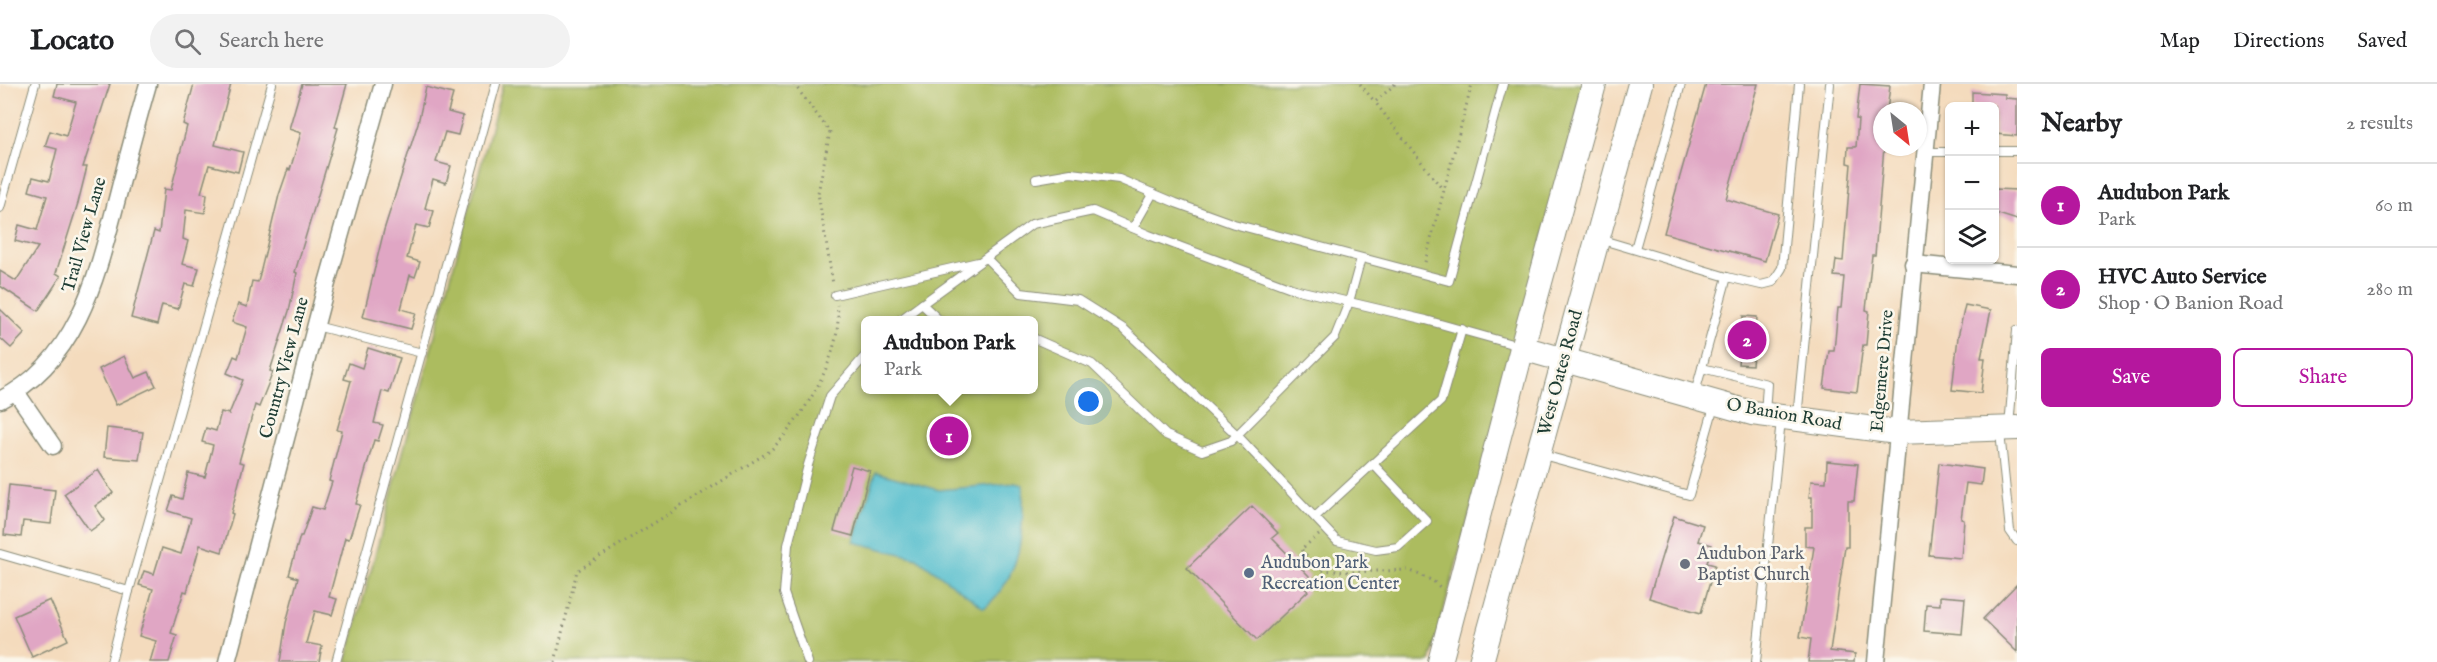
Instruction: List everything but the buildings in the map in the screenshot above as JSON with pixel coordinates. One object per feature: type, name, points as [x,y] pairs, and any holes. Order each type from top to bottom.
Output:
[{"type":"main road","points":[[1440,662],[1594,84]]},
{"type":"main road","name":"West Oates Road","points":[[1481,662],[1640,84]]},
{"type":"main road","name":"O Banion Road","points":[[1522,348],[1705,400],[1781,417],[1897,432],[2008,428]]},
{"type":"street","name":"Trail View Lane","points":[[0,400],[16,392],[49,364],[72,333],[89,298],[148,84]]},
{"type":"street","name":"Country View Lane","points":[[227,662],[383,84]]},
{"type":"street","name":"Edgemere Drive","points":[[1927,126],[1932,84]]},
{"type":"street","name":"Edgemere Drive","points":[[1876,662],[1924,156]]},
{"type":"street","points":[[1913,264],[2017,274]]},
{"type":"street","points":[[16,392],[53,446]]},
{"type":"lane","points":[[0,208],[35,84]]},
{"type":"lane","points":[[111,662],[272,84]]},
{"type":"lane","points":[[336,662],[496,84]]},
{"type":"lane","points":[[1036,179],[1071,173],[1119,179],[1234,224],[1449,281],[1503,84]]},
{"type":"lane","points":[[1635,249],[1681,84]]},
{"type":"lane","points":[[1598,239],[1727,277],[1766,284],[1776,279],[1782,268],[1799,84]]},
{"type":"lane","points":[[1755,662],[1781,417],[1830,84]]},
{"type":"lane","points":[[1999,152],[2017,151]]},
{"type":"lane","points":[[1927,152],[1945,152]]},
{"type":"lane","points":[[1133,228],[1153,193]]},
{"type":"lane","points":[[906,316],[1032,224],[1093,211],[1294,289],[1462,329],[1503,340],[1522,348]]},
{"type":"lane","points":[[1038,341],[1092,364],[1166,435],[1202,451],[1231,441],[1238,435],[1335,337],[1349,302],[1361,258]]},
{"type":"lane","points":[[835,295],[983,260]]},
{"type":"lane","points":[[983,260],[1021,293],[1078,300],[1124,329],[1238,435],[1337,541],[1376,550],[1398,547],[1427,521],[1373,464]]},
{"type":"lane","points":[[1539,454],[1689,495],[1705,400],[1702,368],[1727,277]]},
{"type":"lane","points":[[922,304],[934,316]]},
{"type":"lane","points":[[316,326],[422,353]]},
{"type":"lane","points":[[1315,517],[1441,401],[1462,329]]},
{"type":"lane","points":[[2017,330],[2008,428],[2010,531],[2017,541]]},
{"type":"lane","points":[[808,662],[784,593],[788,544],[808,465],[830,396],[861,361]]},
{"type":"lane","points":[[1702,368],[1767,384],[1781,417]]},
{"type":"lane","points":[[0,554],[129,591]]},
{"type":"path","points":[[555,662],[578,571],[770,451],[788,433],[822,378],[840,321],[818,193],[830,132],[794,84]]},
{"type":"path","points":[[1360,84],[1443,190]]},
{"type":"path","points":[[1375,102],[1395,84]]},
{"type":"path","points":[[1425,262],[1472,84]]},
{"type":"path","points":[[1321,533],[1301,549],[1319,570],[1409,570],[1433,581],[1448,596]]},
{"type":"path","points":[[1333,551],[1339,560],[1337,570]]},
{"type":"green space","points":[[503,84],[1585,84],[1430,662],[346,662]]},
{"type":"water","points":[[876,472],[939,490],[1015,483],[1023,485],[1023,519],[1018,552],[1006,582],[997,596],[984,608],[917,558],[854,542]]},
{"type":"place","name":"HVC Auto Service","points":[[1747,340]]},
{"type":"place","name":"Audubon Park","points":[[949,436]]},
{"type":"place","name":"Audubon Park Baptist Church","points":[[1685,564]]},
{"type":"place","name":"Audubon Park Recreation Center","points":[[1249,573]]}]
